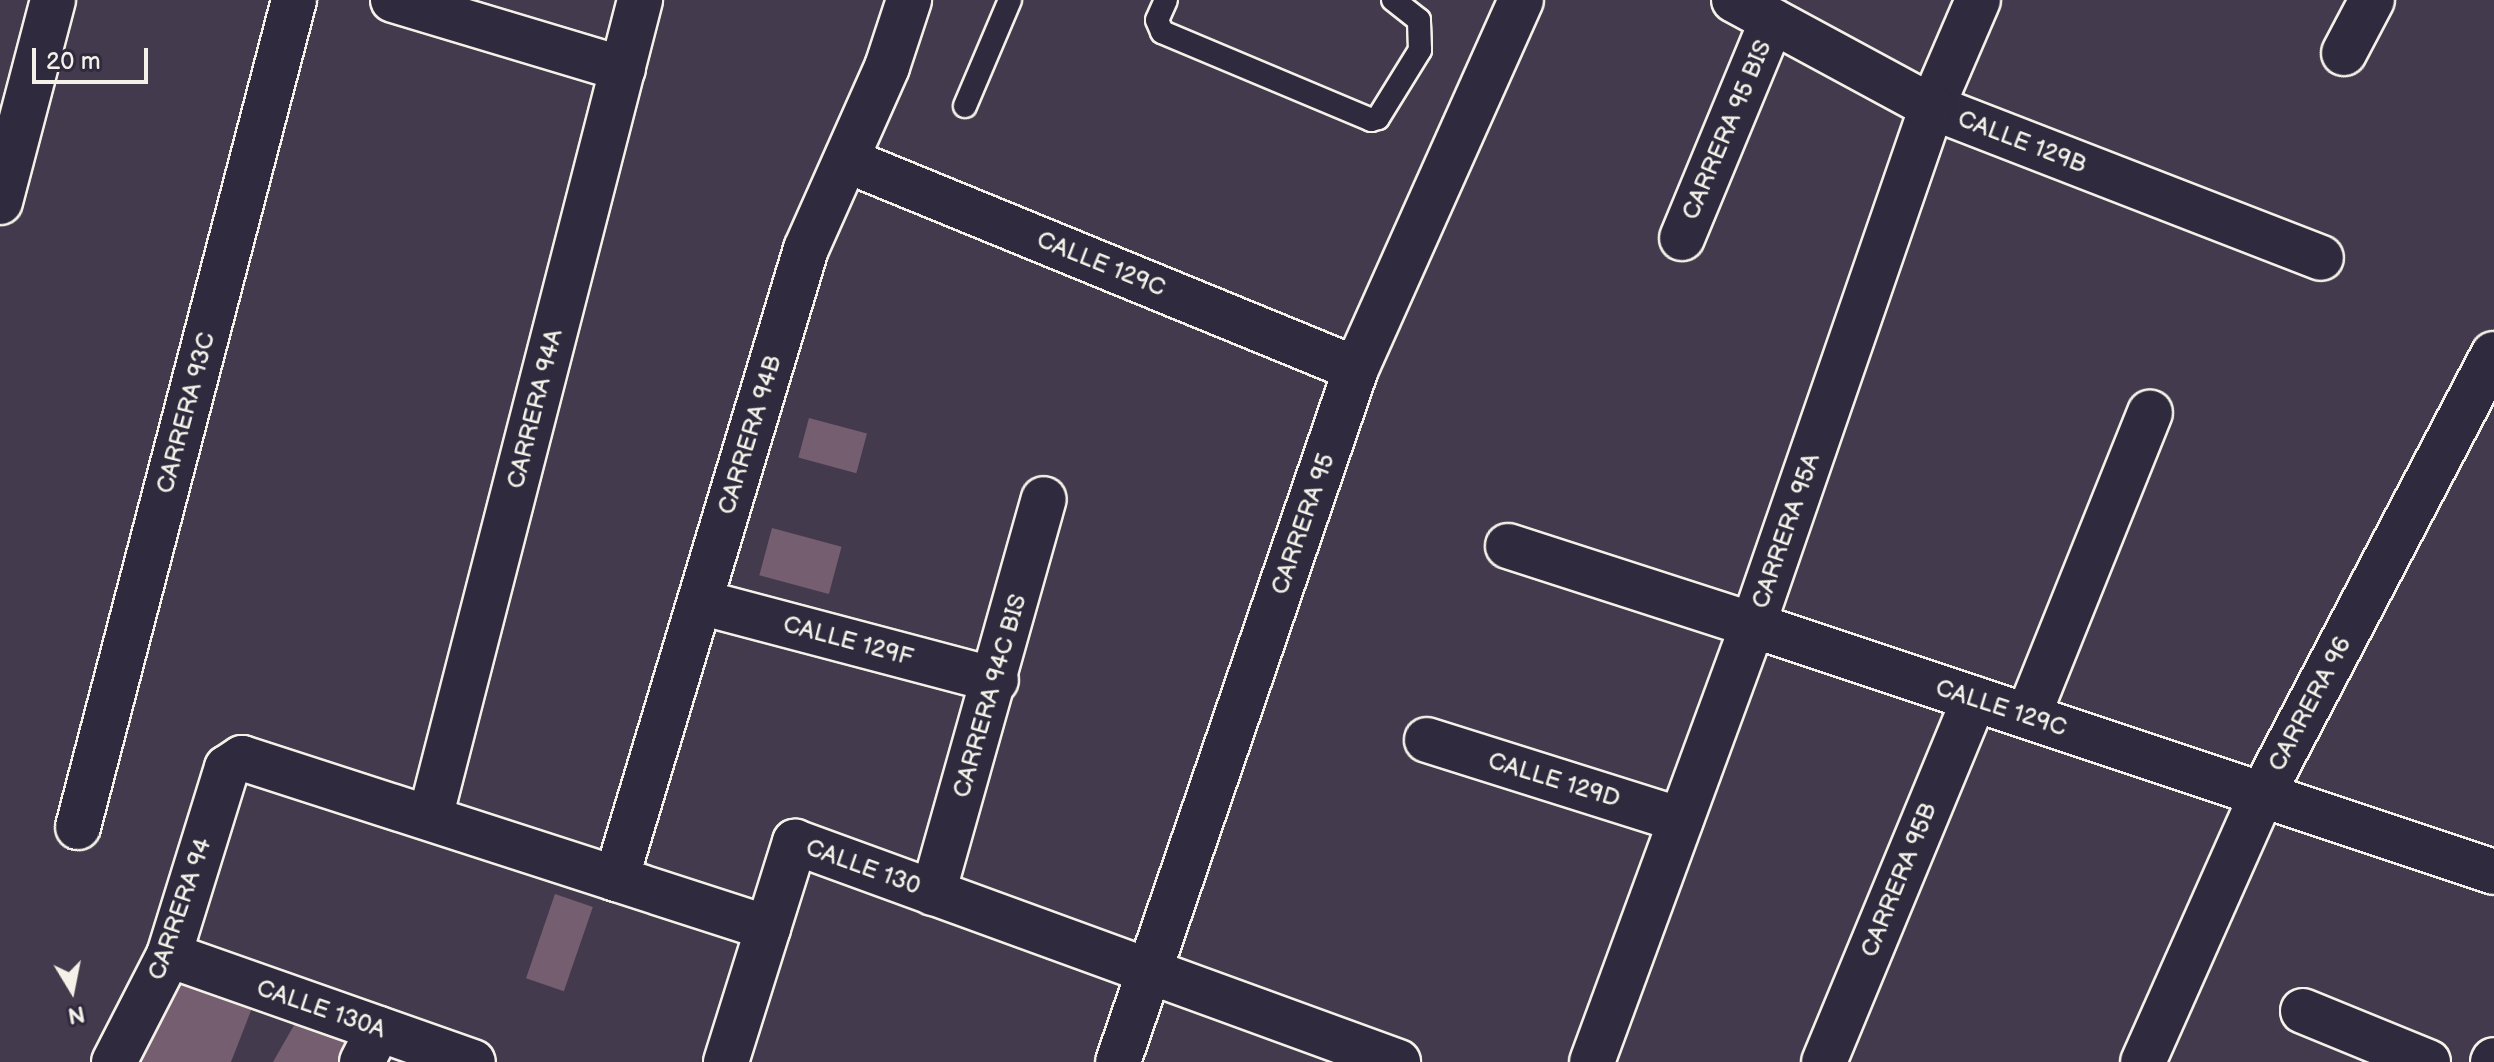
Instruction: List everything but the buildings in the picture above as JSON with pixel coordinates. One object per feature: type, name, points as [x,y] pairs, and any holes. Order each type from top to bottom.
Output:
[{"type":"street","points":[[0,202],[53,0]]},
{"type":"street","name":"CARRERA 93C","points":[[78,827],[294,0]]},
{"type":"street","points":[[393,0],[623,69]]},
{"type":"street","name":"CARRERA 94A","points":[[430,818],[640,0]]},
{"type":"street","name":"CARRERA 94B","points":[[616,879],[806,249],[887,67],[909,0]]},
{"type":"street","name":"CARRERA 95","points":[[1118,1062],[1356,369],[1521,0]]},
{"type":"street","name":"CALLE 129B","points":[[1734,0],[1932,107],[2321,258]]},
{"type":"street","name":"CARRERA 95A","points":[[1592,1062],[1753,625],[1932,107],[1978,0]]},
{"type":"street","points":[[2344,53],[2372,0]]},
{"type":"street","name":"CARRERA 95 BIS","points":[[1682,238],[1772,21]]},
{"type":"street","name":"CALLE 129C","points":[[846,160],[1356,369]]},
{"type":"street","name":"CARRERA 96","points":[[2143,1062],[2262,795],[2494,354]]},
{"type":"street","points":[[2028,716],[2150,413]]},
{"type":"street","name":"CARRERA 94C BIS","points":[[933,893],[996,680],[1044,499]]},
{"type":"street","name":"CALLE 129C","points":[[1508,546],[2494,872]]},
{"type":"street","name":"CALLE 129F","points":[[700,602],[996,680]]},
{"type":"street","name":"CARRERA 95B","points":[[1824,1062],[1974,699]]},
{"type":"street","name":"CALLE 129D","points":[[1427,740],[1681,820]]},
{"type":"street","name":"CARRERA 94","points":[[114,1062],[169,955],[227,768],[242,758],[430,818]]},
{"type":"street","points":[[430,818],[768,928],[726,1062]]},
{"type":"street","name":"CALLE 130","points":[[768,928],[795,842],[1149,971],[1370,1057]]},
{"type":"street","name":"CALLE 130A","points":[[169,955],[371,1046],[473,1062]]},
{"type":"street","points":[[2303,1011],[2428,1062]]},
{"type":"lane","points":[[965,106],[1010,0]]},
{"type":"lane","points":[[1166,0],[1157,20],[1162,32],[1371,120],[1378,118],[1420,50],[1419,20],[1393,0]]}]
